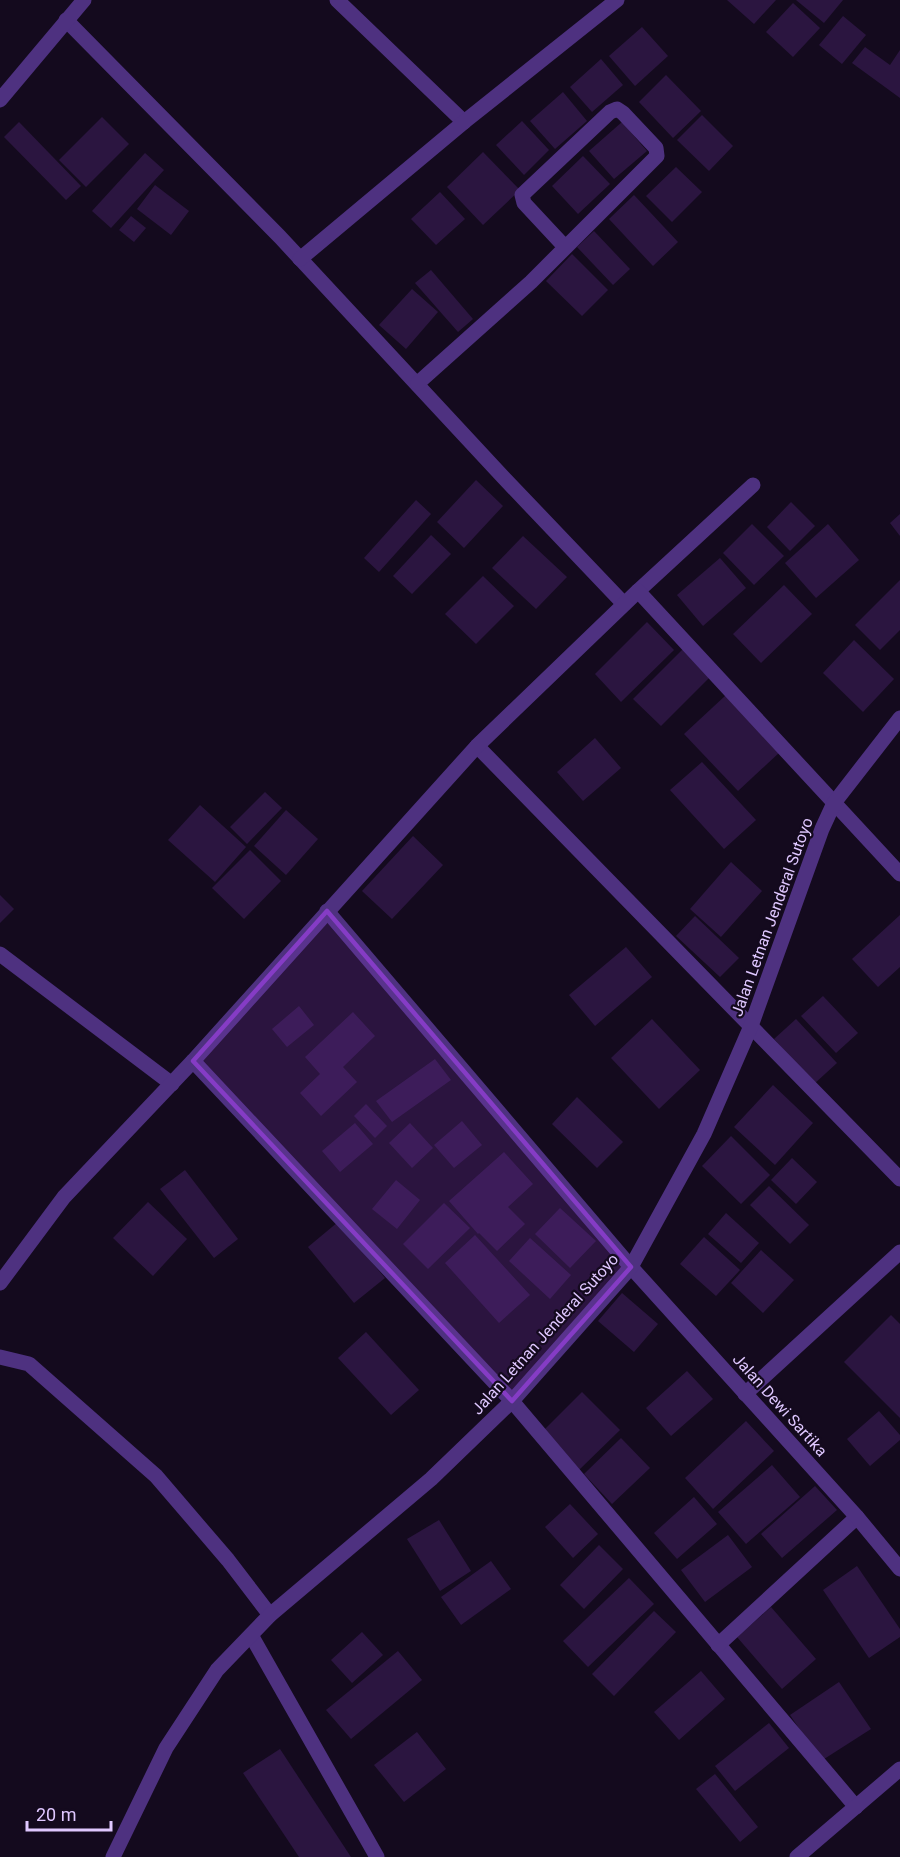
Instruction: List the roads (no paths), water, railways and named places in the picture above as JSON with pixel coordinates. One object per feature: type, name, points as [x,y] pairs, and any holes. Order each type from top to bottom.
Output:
[{"type":"street","points":[[0,100],[84,0]]},
{"type":"street","points":[[337,0],[464,122]]},
{"type":"street","points":[[300,259],[464,122],[617,0]]},
{"type":"street","points":[[66,20],[300,259],[624,604]]},
{"type":"street","points":[[418,383],[531,282],[657,156],[656,148],[617,109],[610,112],[522,195],[524,203],[565,247]]},
{"type":"street","points":[[0,1283],[64,1197],[193,1061],[477,746],[624,604],[753,485]]},
{"type":"street","points":[[638,591],[900,874]]},
{"type":"street","name":"Jalan Letnan Jenderal Sutoyo","points":[[113,1857],[166,1748],[217,1670],[270,1615],[431,1479],[512,1401],[631,1267],[704,1134],[751,1026],[822,829],[834,803],[900,718]]},
{"type":"street","points":[[477,746],[900,1179]]},
{"type":"street","name":"Jalan Dewi Sartika","points":[[327,911],[631,1267],[857,1517],[900,1569]]},
{"type":"street","points":[[0,954],[172,1083]]},
{"type":"street","points":[[193,1061],[512,1401],[856,1807]]},
{"type":"street","points":[[745,1394],[900,1252]]},
{"type":"street","points":[[0,1357],[29,1364],[156,1476],[228,1560],[270,1615]]},
{"type":"street","points":[[718,1645],[857,1517]]},
{"type":"street","points":[[251,1635],[377,1857]]},
{"type":"street","points":[[797,1857],[900,1769]]}]
